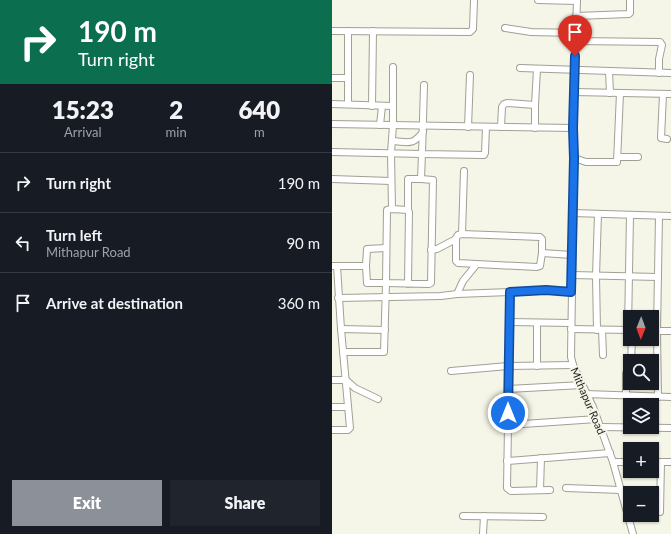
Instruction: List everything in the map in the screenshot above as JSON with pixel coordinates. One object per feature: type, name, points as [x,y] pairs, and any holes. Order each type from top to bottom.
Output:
[{"type":"street","points":[[332,31],[470,32],[472,29],[474,0]]},
{"type":"street","points":[[538,0],[577,0]]},
{"type":"street","name":"Mithapur Road","points":[[577,0],[573,128],[574,158],[571,357],[573,366],[597,419],[610,453],[633,534]]},
{"type":"street","points":[[576,16],[628,14],[630,11],[630,0]]},
{"type":"street","points":[[505,28],[531,32],[576,33]]},
{"type":"street","points":[[348,31],[348,104]]},
{"type":"street","points":[[372,31],[372,106]]},
{"type":"street","points":[[576,41],[660,42],[662,45],[658,59],[659,74]]},
{"type":"street","points":[[392,209],[391,153],[393,125],[393,67]]},
{"type":"street","points":[[520,68],[659,74],[671,73]]},
{"type":"street","points":[[536,128],[535,105],[537,69]]},
{"type":"street","points":[[610,71],[610,93]]},
{"type":"street","points":[[468,127],[470,75]]},
{"type":"street","points":[[332,78],[348,78]]},
{"type":"street","points":[[421,179],[424,85]]},
{"type":"street","points":[[574,92],[671,94]]},
{"type":"street","points":[[574,158],[586,162],[617,162],[620,94]]},
{"type":"street","points":[[663,94],[662,139],[667,139]]},
{"type":"street","points":[[332,104],[393,106]]},
{"type":"street","points":[[502,127],[502,107],[504,104],[535,105]]},
{"type":"street","points":[[380,125],[382,106]]},
{"type":"street","points":[[332,124],[393,125],[423,129],[468,127],[573,128]]},
{"type":"street","points":[[332,152],[484,155],[486,127]]},
{"type":"street","points":[[392,141],[412,142],[416,140],[423,129]]},
{"type":"street","points":[[618,156],[638,157]]},
{"type":"street","points":[[462,234],[464,172]]},
{"type":"street","points":[[332,179],[391,181]]},
{"type":"street","points":[[386,248],[367,249],[367,283],[408,284],[430,284],[433,181],[408,179],[408,210],[410,212],[408,284]]},
{"type":"street","points":[[343,352],[383,353],[385,330],[387,211],[388,209],[408,210]]},
{"type":"street","points":[[572,213],[671,216]]},
{"type":"street","points":[[598,214],[596,276],[602,355]]},
{"type":"street","points":[[629,310],[630,215]]},
{"type":"street","points":[[656,310],[659,216]]},
{"type":"street","points":[[431,250],[439,248],[462,234],[540,237],[542,239],[542,253],[538,267],[457,263],[456,239]]},
{"type":"street","points":[[542,253],[572,255]]},
{"type":"street","points":[[457,294],[463,281],[476,265]]},
{"type":"street","points":[[332,430],[350,429],[341,329],[336,302],[334,266],[366,266]]},
{"type":"street","points":[[572,275],[658,277]]},
{"type":"street","points":[[336,302],[385,297],[441,296],[546,290],[571,292]]},
{"type":"street","points":[[510,292],[507,461],[508,490],[550,490]]},
{"type":"street","points":[[509,322],[571,326],[599,330],[623,330]]},
{"type":"street","points":[[537,323],[537,366]]},
{"type":"street","points":[[341,329],[385,330]]},
{"type":"street","points":[[659,331],[671,331]]},
{"type":"street","points":[[656,346],[658,397]]},
{"type":"street","points":[[451,371],[508,366],[573,366]]},
{"type":"street","points":[[332,380],[346,380],[355,388],[378,399]]},
{"type":"street","points":[[508,389],[582,384]]},
{"type":"street","points":[[626,390],[626,396]]},
{"type":"street","points":[[586,394],[671,398]]},
{"type":"street","points":[[332,407],[348,407]]},
{"type":"street","points":[[508,424],[597,419]]},
{"type":"street","points":[[600,427],[671,428]]},
{"type":"street","points":[[507,461],[610,453]]},
{"type":"street","points":[[540,490],[541,458]]},
{"type":"street","points":[[613,462],[623,462]]},
{"type":"street","points":[[660,512],[661,462],[671,462]]},
{"type":"street","points":[[566,488],[620,490]]},
{"type":"street","points":[[463,516],[543,517]]},
{"type":"street","points":[[483,534],[484,516]]},
{"type":"route","points":[[508,413],[510,292],[546,290],[571,292],[575,56]]}]
